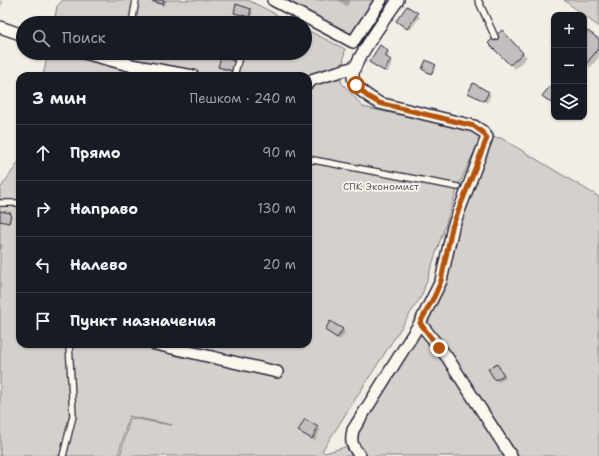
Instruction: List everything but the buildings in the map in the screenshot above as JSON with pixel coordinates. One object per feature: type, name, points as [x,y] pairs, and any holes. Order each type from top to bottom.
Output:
[{"type":"street","points":[[274,0],[304,16]]},
{"type":"street","points":[[312,20],[353,42],[381,0]]},
{"type":"street","points":[[360,456],[352,445],[351,439],[353,430],[420,323],[435,295],[441,281],[462,188],[487,138],[474,126],[379,103],[367,96],[356,85],[352,75],[355,67],[398,0]]},
{"type":"street","points":[[0,27],[16,33]]},
{"type":"street","points":[[110,60],[170,72]]},
{"type":"street","points":[[312,80],[355,67]]},
{"type":"street","points":[[420,323],[447,357],[511,456]]},
{"type":"street","points":[[172,348],[276,372]]},
{"type":"lane","points":[[133,16],[136,0]]},
{"type":"lane","points":[[478,0],[495,37]]},
{"type":"lane","points":[[125,64],[126,60]]},
{"type":"lane","points":[[235,72],[238,60]]},
{"type":"lane","points":[[312,160],[462,188]]},
{"type":"lane","points":[[0,203],[16,203]]},
{"type":"lane","points":[[63,456],[73,416],[69,348]]},
{"type":"green space","points":[[63,0],[248,0],[279,16],[55,16],[57,6]]},
{"type":"green space","points":[[273,0],[390,0],[360,46],[312,21],[312,16],[303,16]]},
{"type":"green space","points":[[564,0],[599,0],[599,27],[587,18],[587,12],[580,12]]},
{"type":"green space","name":"СПК Экономист","points":[[312,32],[345,49],[341,82],[363,107],[475,131],[481,137],[458,187],[422,295],[322,451],[325,453],[352,445],[351,439],[435,295],[487,137],[501,138],[599,197],[599,456],[120,456],[130,418],[172,425],[129,416],[118,456],[0,456],[0,189],[16,166],[16,348],[312,348],[312,72],[44,72],[46,60],[312,60]]},
{"type":"route","points":[[356,85],[367,96],[379,103],[474,126],[487,138],[452,227],[441,281],[420,323],[439,348]]}]
